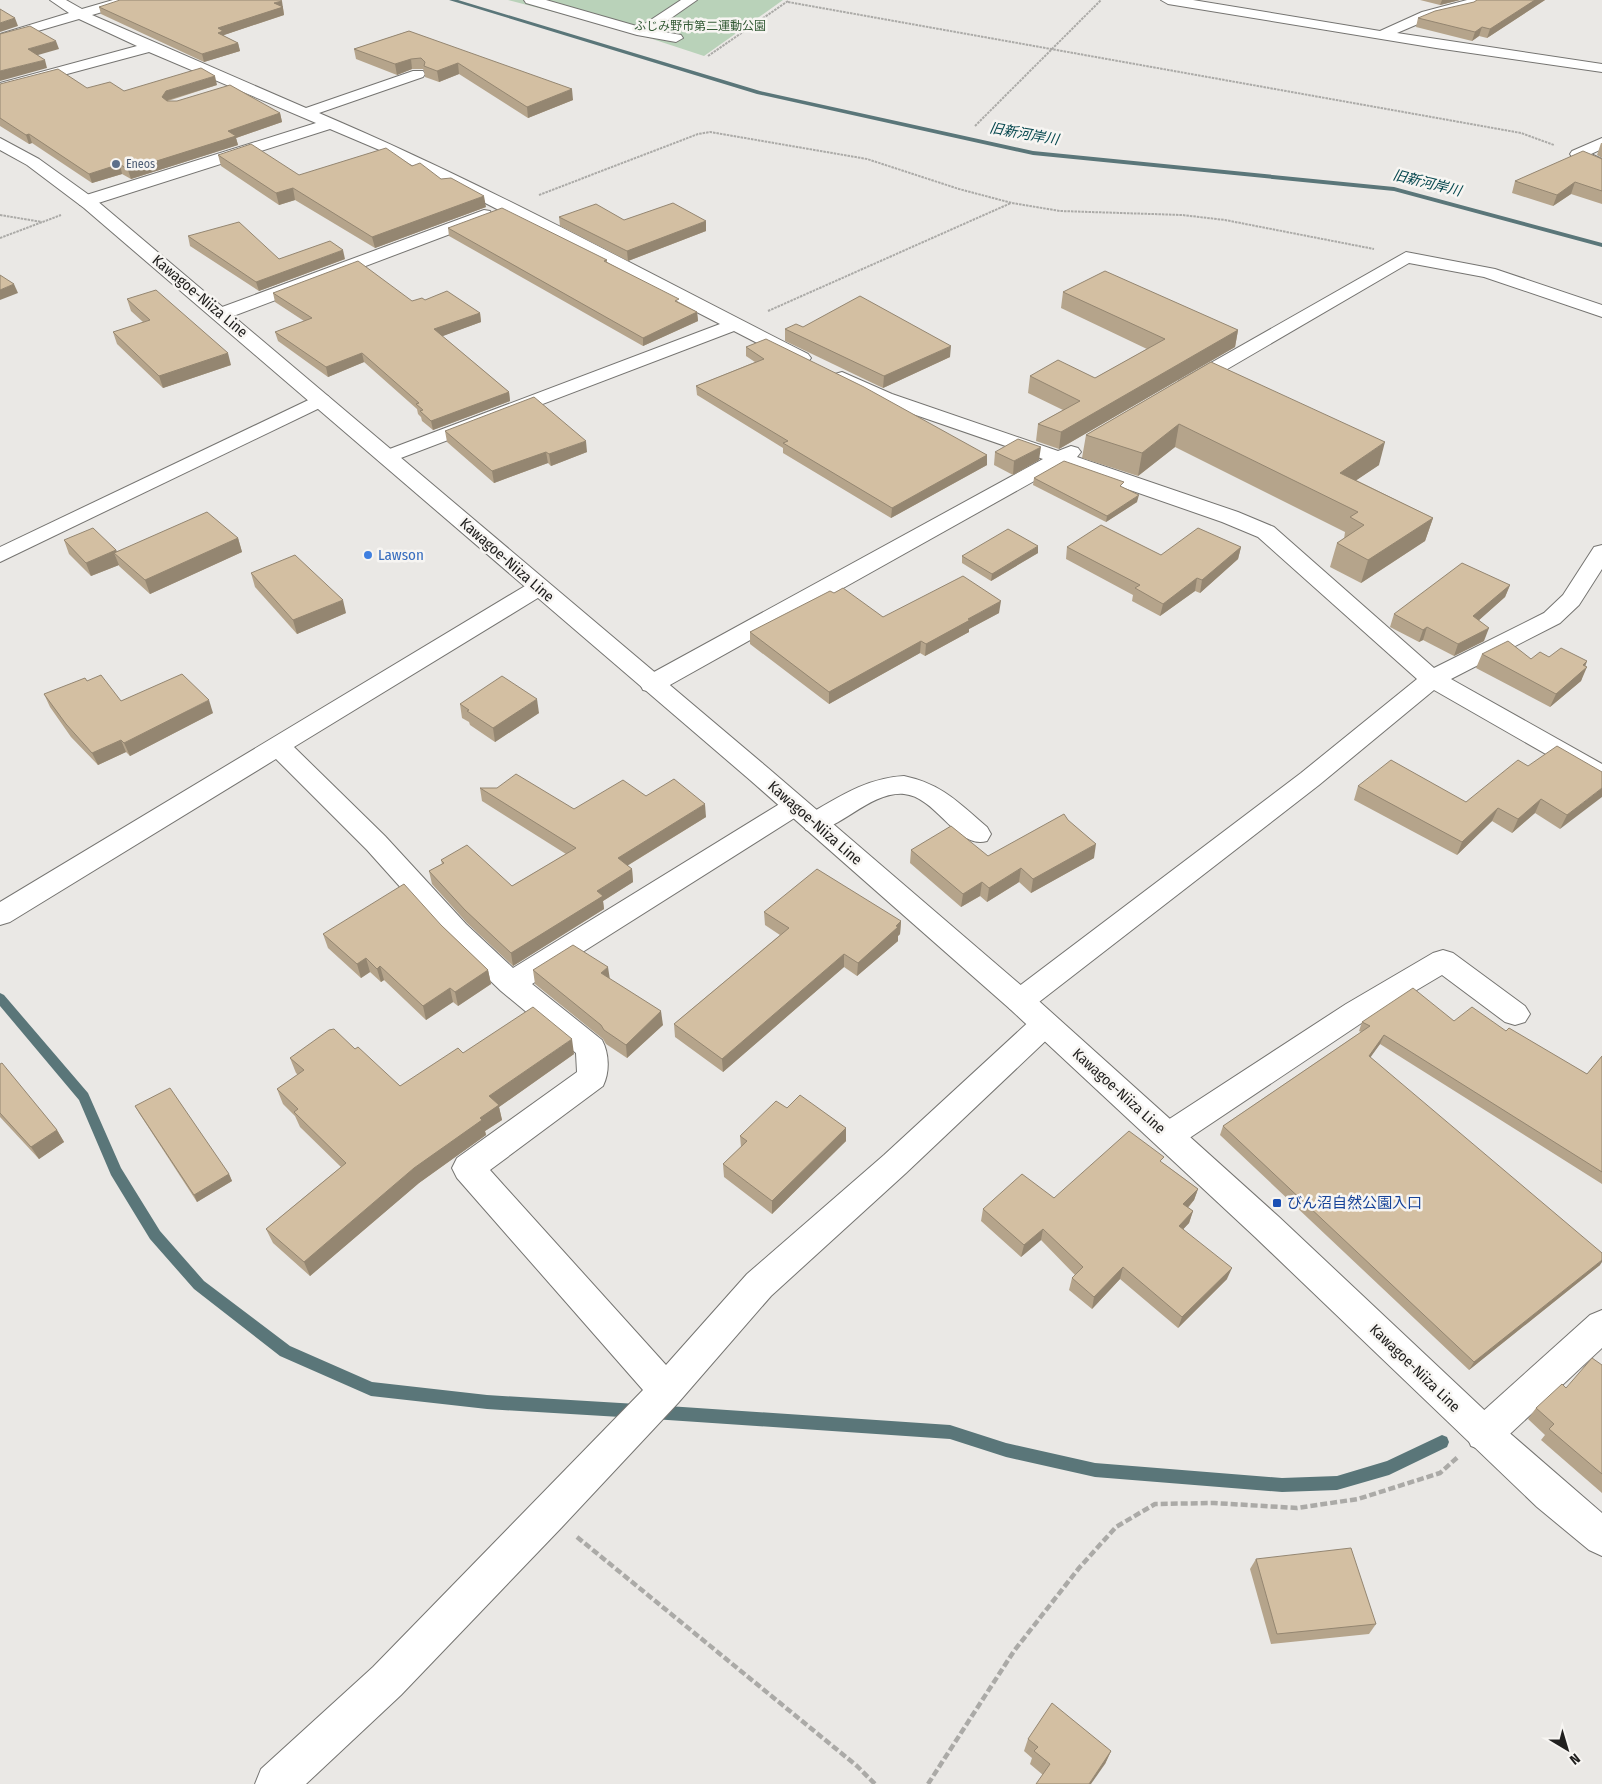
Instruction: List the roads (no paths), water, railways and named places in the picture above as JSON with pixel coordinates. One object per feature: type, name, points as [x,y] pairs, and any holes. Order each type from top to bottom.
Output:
[{"type":"street","points":[[57,0],[81,14],[150,46],[229,88],[305,113],[402,154],[504,208],[885,398],[1230,516],[1266,532],[1432,678],[1602,775]]},
{"type":"street","points":[[0,38],[128,0]]},
{"type":"street","points":[[531,0],[642,32],[676,38]]},
{"type":"street","points":[[564,10],[580,0]]},
{"type":"street","points":[[642,32],[690,0]]},
{"type":"street","points":[[1168,0],[1602,68]]},
{"type":"street","points":[[1383,35],[1427,15],[1466,6],[1477,0]]},
{"type":"street","points":[[1424,2],[1452,10]]},
{"type":"street","points":[[0,88],[150,46]]},
{"type":"street","points":[[305,113],[418,74]]},
{"type":"street","points":[[88,203],[330,124]]},
{"type":"street","name":"Kawagoe-Niiza Line","points":[[0,142],[33,162],[88,203],[221,314],[1020,1001],[1168,1136],[1484,1434],[1550,1494],[1602,1537]]},
{"type":"street","points":[[1602,143],[1578,154],[1602,164]]},
{"type":"street","points":[[221,314],[504,208]]},
{"type":"street","points":[[1174,393],[1406,257],[1489,273],[1602,311]]},
{"type":"street","points":[[386,457],[505,409],[583,382],[736,324]]},
{"type":"street","points":[[0,555],[322,400]]},
{"type":"street","points":[[652,684],[1088,443]]},
{"type":"street","points":[[1020,1001],[1310,779],[1432,678],[1552,618],[1571,600],[1602,552]]},
{"type":"street","points":[[0,914],[538,588]]},
{"type":"street","points":[[278,746],[376,843],[456,931],[511,983],[591,1048],[592,1077],[468,1168],[666,1391]]},
{"type":"street","points":[[511,983],[805,815],[870,792],[898,784],[918,788],[936,799],[978,834]]},
{"type":"street","points":[[1168,1136],[1356,1012],[1443,962],[1516,1014]]},
{"type":"street","points":[[276,1784],[387,1681],[549,1514],[666,1391],[759,1285],[895,1164],[1044,1024]]},
{"type":"street","points":[[1484,1434],[1602,1326]]},
{"type":"waterway","name":"旧新河岸川","points":[[452,0],[759,93],[1033,153],[1394,189],[1602,245]]},
{"type":"waterway","points":[[0,998],[84,1097],[116,1171],[155,1235],[199,1285],[285,1351],[371,1389],[487,1402],[637,1411]]},
{"type":"waterway","points":[[653,1412],[950,1432],[1006,1450],[1095,1470],[1282,1485],[1337,1483],[1389,1468],[1442,1442]]},
{"type":"place","name":"Eneos","points":[[116,164]]},
{"type":"place","name":"Lawson","points":[[368,555]]},
{"type":"place","name":"びん沼自然公園入口","points":[[1277,1203]]},
{"type":"park label","name":"ふじみ野市第二運動公園","points":[[700,26]]}]
